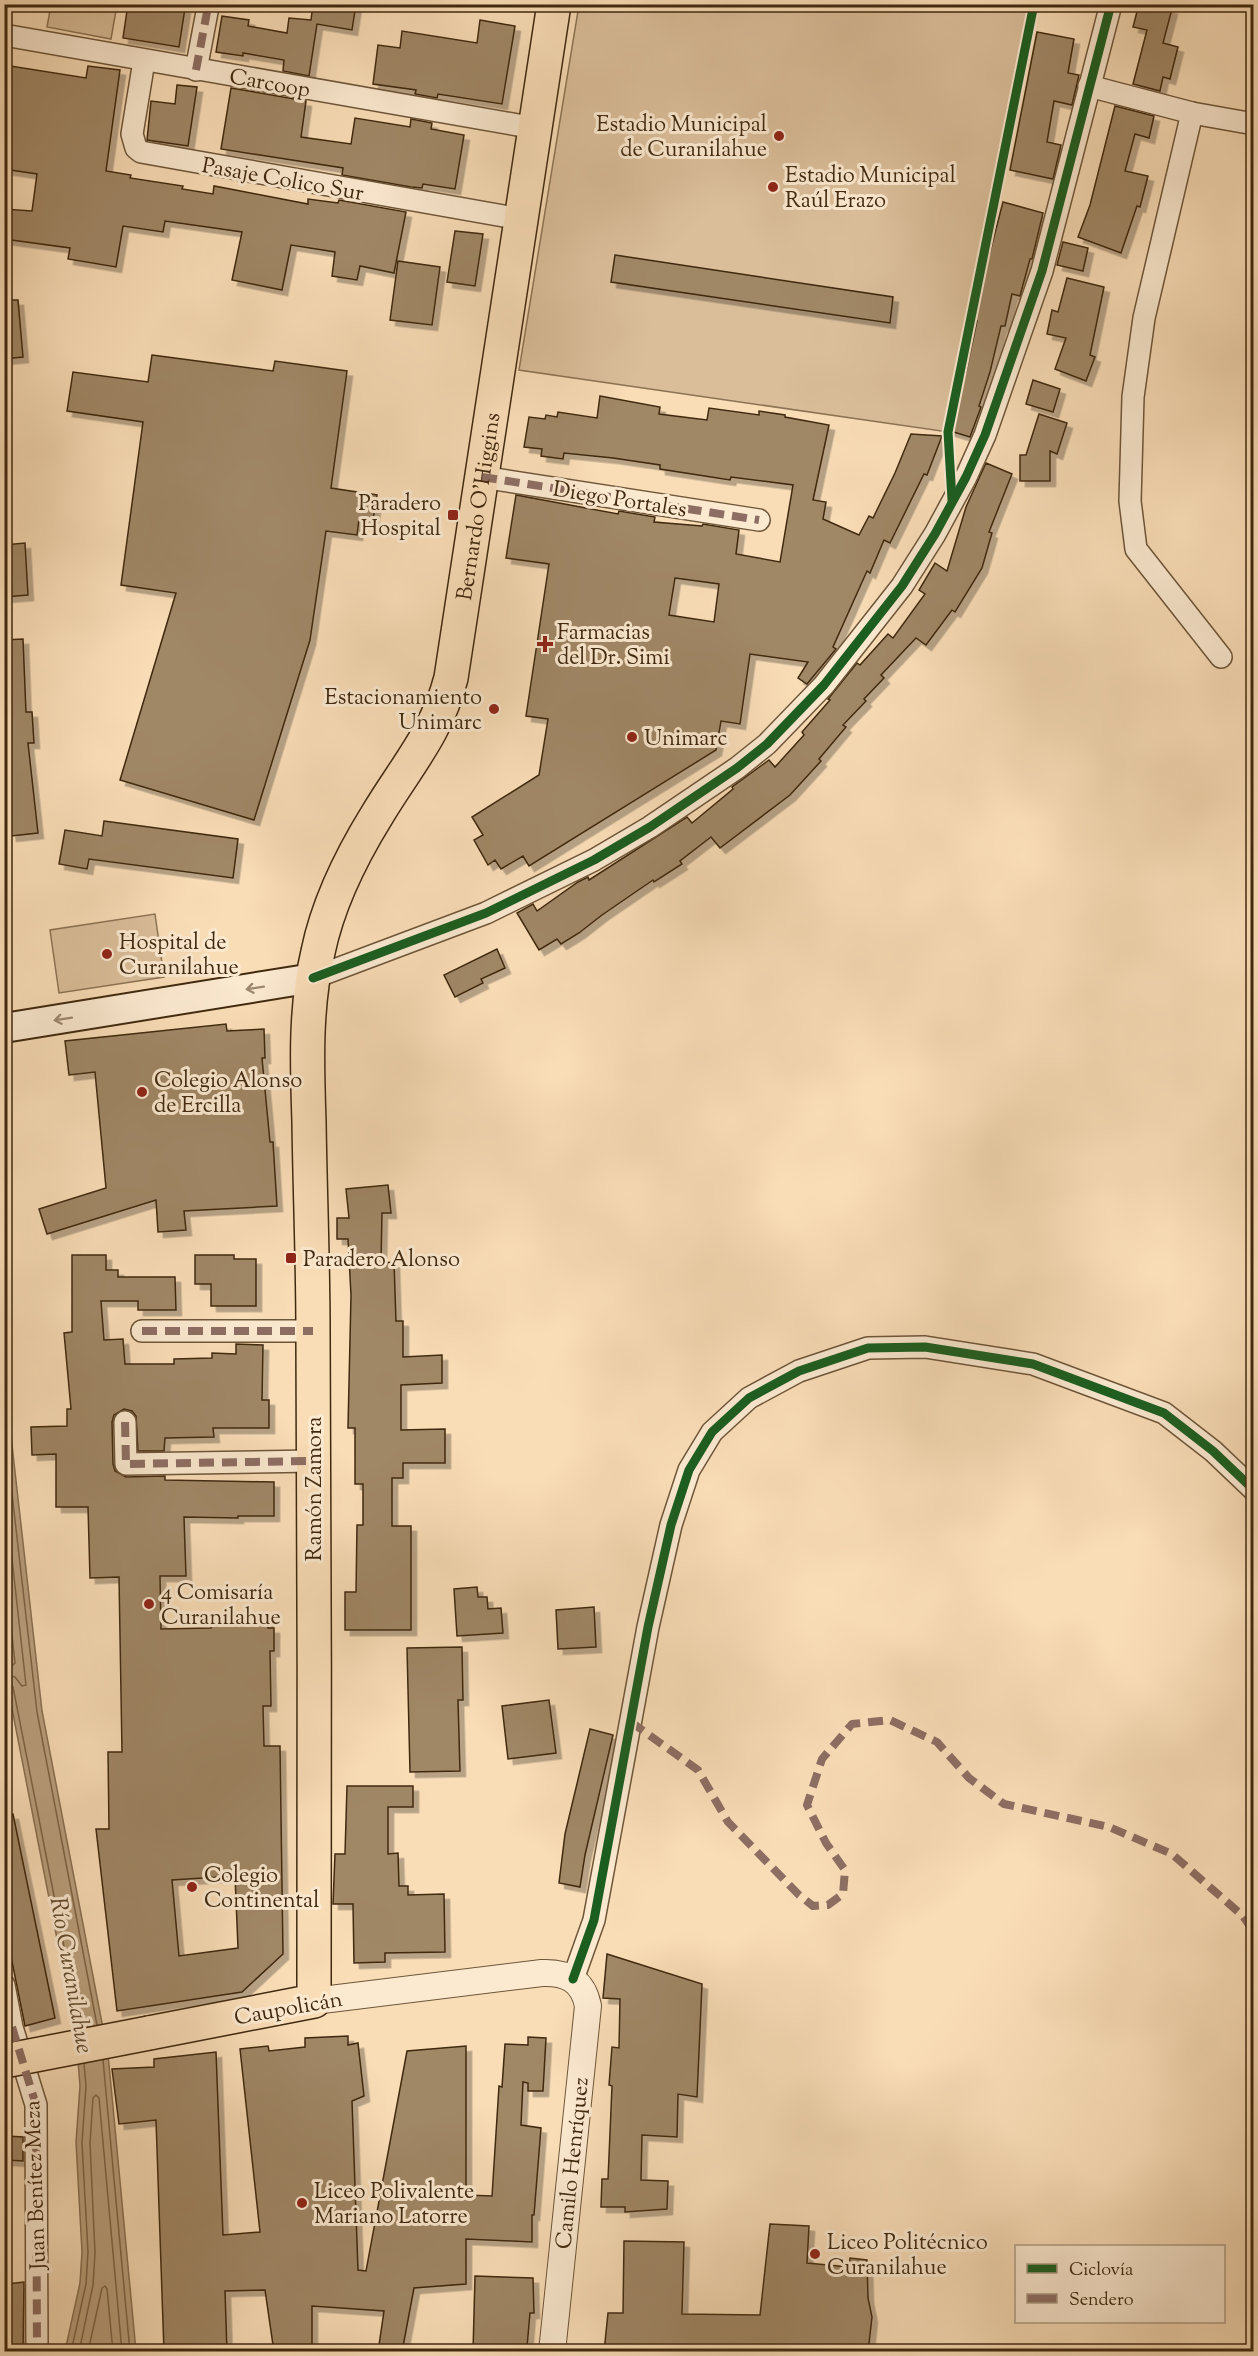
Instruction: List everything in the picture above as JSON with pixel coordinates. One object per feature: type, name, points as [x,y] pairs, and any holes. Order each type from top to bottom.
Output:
[{"type":"main road","name":"Bernardo O'Higgins","points":[[313,978],[322,932],[336,894],[376,816],[431,733],[447,697],[455,660],[554,4]]},
{"type":"main road","points":[[15,1027],[313,978]]},
{"type":"main road","name":"Ramón Zamora","points":[[313,978],[307,1068],[313,1331],[314,2001]]},
{"type":"main road","name":"Caupolicán","points":[[4,2061],[314,2001]]},
{"type":"street","points":[[313,978],[486,913],[594,860],[650,827],[737,768],[766,744],[824,686],[902,586],[930,543],[966,477],[985,435],[1042,271],[1112,4]]},
{"type":"street","points":[[196,70],[207,12]]},
{"type":"street","name":"Carcoop","points":[[4,35],[535,128]]},
{"type":"street","name":"Pasaje Colico Sur","points":[[144,61],[132,134],[136,148],[141,152],[521,219]]},
{"type":"street","points":[[1089,86],[1192,113],[1254,124]]},
{"type":"street","points":[[1192,113],[1144,318],[1133,397],[1130,501],[1136,549],[1221,657]]},
{"type":"street","name":"Diego Portales","points":[[482,477],[759,520]]},
{"type":"street","points":[[142,1331],[313,1331]]},
{"type":"street","points":[[573,1979],[594,1920],[648,1627],[671,1525],[689,1470],[712,1432],[749,1398],[799,1371],[868,1348],[925,1347],[1032,1364],[1164,1413],[1213,1451],[1254,1490]]},
{"type":"street","points":[[125,1422],[126,1464],[313,1461]]},
{"type":"street","name":"Caupolicán","points":[[314,2001],[542,1973],[564,1975],[573,1979]]},
{"type":"street","name":"Camilo Henríquez","points":[[552,2352],[588,2006],[581,1987],[573,1979]]},
{"type":"street","name":"Juan Benítez Meza","points":[[4,1985],[12,2027],[36,2105],[37,2352]]},
{"type":"shaded area","points":[[51,5],[117,5],[111,39],[47,27]]},
{"type":"shaded area","name":"Estadio Municipal Raúl Erazo","points":[[579,5],[1034,5],[948,432],[519,370]]},
{"type":"shaded area","name":"Hospital de Curanilahue","points":[[155,914],[164,977],[59,993],[50,930]]},
{"type":"water","name":"Río Curanilahue","points":[[4,1374],[42,1711],[108,2054],[136,2351],[65,2351],[80,2283],[82,2252],[76,2142],[80,2086],[76,2036],[5,1673]]},
{"type":"building","points":[[128,4],[163,4],[185,8],[179,47],[123,38]]},
{"type":"building","points":[[313,4],[356,4],[352,30],[317,24],[309,76],[283,71],[284,60],[243,53],[243,56],[216,52],[222,16],[249,20],[248,26],[287,33],[289,18],[311,20]]},
{"type":"building","points":[[1139,4],[1156,4],[1172,9],[1163,43],[1178,47],[1170,79],[1163,77],[1160,91],[1133,84],[1147,30],[1133,27]]},
{"type":"building","points":[[480,20],[515,26],[502,104],[438,94],[437,98],[415,94],[416,90],[373,84],[378,45],[400,48],[402,31],[477,43]]},
{"type":"building","points":[[1037,32],[1074,39],[1068,73],[1079,75],[1072,105],[1054,101],[1047,142],[1061,145],[1053,179],[1010,170]]},
{"type":"building","points":[[4,65],[86,78],[88,66],[120,70],[106,171],[131,175],[130,178],[183,186],[182,189],[213,194],[214,186],[308,204],[308,199],[338,203],[339,200],[406,212],[394,273],[360,266],[357,280],[332,276],[335,252],[291,245],[282,290],[232,280],[242,232],[165,221],[163,232],[123,226],[116,267],[68,259],[70,248],[4,239],[4,209],[32,211],[37,174],[4,169]]},
{"type":"building","points":[[177,85],[197,87],[188,146],[147,140],[151,101],[175,104]]},
{"type":"building","points":[[231,88],[306,101],[301,137],[351,144],[355,118],[410,127],[411,119],[432,123],[431,129],[464,135],[455,189],[423,184],[422,188],[411,187],[342,175],[343,168],[221,149]]},
{"type":"building","points":[[1115,106],[1154,116],[1149,138],[1135,134],[1125,171],[1148,176],[1140,207],[1137,206],[1121,253],[1078,237],[1090,205]]},
{"type":"building","points":[[1003,202],[1043,213],[1020,296],[1012,294],[1005,326],[1001,326],[979,406],[981,407],[970,437],[947,430],[963,371],[966,372],[977,321],[975,321],[987,255],[989,256]]},
{"type":"building","points":[[455,231],[483,234],[475,286],[447,282]]},
{"type":"building","points":[[1063,242],[1088,248],[1083,271],[1057,265]]},
{"type":"building","points":[[615,255],[893,297],[890,323],[611,282]]},
{"type":"building","points":[[398,261],[440,267],[432,325],[390,320]]},
{"type":"building","points":[[1067,278],[1104,287],[1090,355],[1095,357],[1086,381],[1055,369],[1066,338],[1047,334],[1052,310],[1058,312]]},
{"type":"building","points":[[4,300],[18,300],[23,357],[4,359]]},
{"type":"building","points":[[152,355],[273,371],[275,361],[347,371],[331,488],[377,495],[373,520],[359,519],[357,535],[326,531],[310,640],[254,820],[120,780],[176,593],[121,585],[143,422],[67,411],[73,372],[148,382]]},
{"type":"building","points":[[1033,380],[1060,389],[1053,412],[1026,404]]},
{"type":"building","points":[[600,396],[660,407],[659,414],[707,420],[709,408],[759,415],[759,411],[829,425],[813,500],[826,502],[823,519],[859,535],[869,516],[873,518],[911,434],[942,436],[927,475],[924,474],[890,543],[884,540],[870,573],[867,571],[833,647],[836,649],[807,684],[798,678],[808,662],[750,654],[740,724],[721,721],[716,750],[529,866],[523,856],[501,869],[495,860],[488,865],[474,840],[483,835],[472,817],[539,775],[548,719],[526,716],[549,564],[506,558],[516,495],[618,514],[619,511],[655,517],[654,522],[702,526],[703,524],[739,530],[736,554],[780,562],[793,485],[731,477],[730,480],[660,469],[660,465],[613,458],[564,453],[563,459],[541,456],[542,449],[524,447],[529,417],[545,419],[546,415],[557,417],[558,412],[597,418]],"holes":[[[675,578],[719,584],[714,622],[669,615]]]},
{"type":"building","points":[[1039,414],[1067,423],[1057,454],[1050,451],[1050,481],[1020,481],[1020,455],[1026,455]]},
{"type":"building","points":[[986,463],[1012,474],[989,532],[992,533],[982,568],[955,612],[952,610],[926,645],[916,638],[881,675],[884,678],[843,725],[846,727],[819,759],[821,761],[790,795],[720,848],[711,837],[680,861],[682,864],[654,882],[653,880],[579,933],[561,944],[557,939],[539,950],[517,913],[533,904],[537,911],[578,882],[588,877],[589,880],[687,817],[692,823],[733,789],[732,787],[769,760],[775,767],[804,735],[802,732],[830,700],[828,699],[857,663],[860,665],[888,634],[893,638],[925,594],[919,590],[935,563],[947,571],[966,507]]},
{"type":"building","points":[[25,543],[28,595],[4,597],[4,545]]},
{"type":"building","points":[[23,639],[26,712],[32,712],[34,743],[28,743],[38,833],[11,836],[4,782],[4,640]]},
{"type":"building","points":[[104,821],[238,839],[233,878],[89,859],[87,869],[59,864],[65,830],[102,836]]},
{"type":"building","points":[[497,949],[505,968],[481,979],[483,983],[455,997],[444,975]]},
{"type":"building","points":[[226,1024],[227,1031],[264,1029],[265,1058],[262,1058],[270,1142],[273,1142],[277,1206],[184,1211],[186,1230],[158,1232],[156,1200],[47,1234],[39,1209],[106,1188],[95,1072],[69,1075],[65,1041]]},
{"type":"building","points":[[388,1185],[391,1213],[382,1213],[381,1263],[394,1262],[396,1321],[403,1321],[403,1357],[442,1355],[442,1383],[401,1385],[401,1430],[445,1429],[445,1463],[403,1463],[403,1478],[392,1478],[392,1526],[411,1526],[411,1630],[345,1630],[345,1592],[356,1592],[357,1525],[363,1525],[363,1484],[355,1484],[355,1428],[348,1428],[351,1295],[348,1239],[337,1239],[337,1218],[349,1218],[346,1189]]},
{"type":"building","points":[[72,1255],[106,1255],[106,1270],[118,1270],[118,1277],[175,1277],[176,1310],[138,1310],[138,1301],[101,1301],[104,1340],[123,1339],[125,1364],[174,1364],[174,1359],[212,1358],[212,1353],[236,1354],[236,1344],[263,1345],[262,1400],[269,1400],[269,1428],[213,1428],[214,1437],[165,1438],[164,1451],[138,1451],[136,1416],[132,1411],[124,1409],[114,1415],[112,1422],[113,1464],[115,1471],[126,1477],[165,1476],[165,1480],[274,1482],[274,1516],[184,1517],[186,1576],[160,1576],[161,1629],[211,1628],[212,1617],[267,1616],[268,1628],[274,1628],[274,1651],[270,1651],[271,1706],[263,1706],[264,1746],[280,1746],[283,1954],[242,1992],[117,2011],[96,1829],[109,1829],[108,1752],[122,1752],[119,1577],[90,1578],[88,1507],[56,1507],[56,1454],[32,1455],[31,1427],[67,1426],[67,1409],[71,1409],[64,1333],[72,1332]],"holes":[[[235,1876],[238,1948],[179,1956],[172,1880]]]},
{"type":"building","points":[[195,1255],[234,1255],[234,1259],[256,1259],[256,1306],[211,1306],[211,1284],[195,1284]]},
{"type":"building","points":[[477,1587],[478,1597],[487,1597],[488,1609],[501,1608],[503,1633],[457,1636],[454,1589]]},
{"type":"building","points":[[594,1607],[596,1647],[558,1649],[556,1610]]},
{"type":"building","points":[[462,1647],[463,1700],[458,1700],[460,1771],[410,1772],[407,1648]]},
{"type":"building","points":[[549,1700],[556,1753],[508,1759],[502,1706]]},
{"type":"building","points":[[590,1729],[613,1735],[585,1855],[580,1887],[559,1883],[565,1834]]},
{"type":"building","points":[[347,1786],[413,1786],[413,1807],[388,1807],[388,1854],[398,1853],[399,1886],[408,1886],[408,1895],[444,1894],[445,1952],[385,1953],[385,1962],[354,1963],[353,1904],[333,1904],[335,1854],[345,1854]]},
{"type":"building","points":[[4,1814],[13,1814],[55,2018],[25,2026],[4,1922]]},
{"type":"building","points":[[607,1954],[702,1984],[697,2097],[678,2094],[677,2137],[642,2135],[641,2180],[668,2181],[667,2209],[625,2212],[625,2207],[601,2207],[602,2179],[608,2179],[612,2086],[609,2085],[612,2047],[619,2048],[620,1999],[603,1998]]},
{"type":"building","name":"Liceo Polivalente Mariano Latorre","points":[[348,2036],[348,2045],[358,2043],[364,2096],[352,2101],[358,2270],[366,2271],[407,2051],[466,2046],[466,2195],[492,2196],[499,2086],[502,2087],[505,2044],[528,2045],[528,2037],[546,2038],[543,2091],[528,2091],[528,2083],[523,2082],[521,2125],[541,2128],[534,2215],[532,2215],[532,2242],[466,2239],[466,2284],[414,2288],[402,2352],[378,2352],[384,2311],[312,2306],[312,2352],[274,2352],[265,2290],[225,2291],[227,2352],[164,2352],[156,2120],[119,2124],[112,2069],[154,2067],[154,2059],[216,2052],[223,2235],[260,2232],[240,2049],[268,2046],[269,2051],[305,2047],[305,2038]]},
{"type":"building","points":[[7,2136],[23,2137],[23,2161],[6,2160]]},
{"type":"building","name":"Liceo Politécnico Curanilahue","points":[[770,2224],[809,2226],[807,2263],[849,2267],[850,2258],[867,2260],[868,2298],[872,2317],[868,2352],[792,2350],[792,2352],[703,2352],[645,2347],[645,2352],[604,2352],[608,2313],[623,2313],[624,2241],[684,2242],[682,2314],[760,2315]]},
{"type":"building","points":[[475,2276],[533,2278],[534,2313],[530,2313],[527,2347],[521,2346],[521,2352],[473,2352]]},
{"type":"building","points":[[24,2282],[23,2352],[7,2352],[7,2284]]},
{"type":"marked path","points":[[196,70],[207,12]]},
{"type":"marked path","points":[[482,477],[759,520]]},
{"type":"marked path","points":[[142,1331],[313,1331]]},
{"type":"marked path","points":[[125,1422],[126,1464],[313,1461]]},
{"type":"marked path","points":[[631,1722],[698,1770],[728,1822],[799,1895],[813,1906],[828,1905],[843,1894],[845,1870],[826,1843],[807,1805],[822,1759],[852,1724],[890,1720],[937,1742],[969,1778],[1004,1804],[1109,1827],[1172,1854],[1243,1916],[1254,1932]]},
{"type":"marked path","points":[[12,2027],[36,2105],[37,2352]]},
{"type":"cycle path","points":[[952,500],[948,432],[1034,4]]},
{"type":"cycle path","points":[[313,978],[486,913],[594,860],[650,827],[737,768],[767,744],[824,685],[902,586],[935,534],[966,477],[985,435],[1042,271],[1111,4]]},
{"type":"cycle path","points":[[573,1979],[594,1920],[648,1627],[671,1525],[689,1470],[712,1432],[749,1398],[799,1371],[868,1348],[925,1347],[1033,1364],[1164,1413],[1213,1451],[1254,1490]]},
{"type":"place","name":"Estadio Municipal de Curanilahue","points":[[779,136]]},
{"type":"place","name":"Estadio Municipal Raúl Erazo","points":[[773,187]]},
{"type":"place","name":"Paradero Hospital","points":[[453,515]]},
{"type":"place","name":"Farmacias del Dr. Simi","points":[[545,644]]},
{"type":"place","name":"Estacionamiento Unimarc","points":[[494,709]]},
{"type":"place","name":"Unimarc","points":[[632,737]]},
{"type":"place","name":"Hospital de Curanilahue","points":[[107,954]]},
{"type":"place","name":"Colegio Alonso de Ercilla","points":[[142,1092]]},
{"type":"place","name":"Paradero Alonso","points":[[291,1258]]},
{"type":"place","name":"4 Comisaría Curanilahue","points":[[149,1604]]},
{"type":"place","name":"Colegio Continental","points":[[192,1887]]},
{"type":"place","name":"Liceo Polivalente Mariano Latorre","points":[[302,2203]]},
{"type":"place","name":"Liceo Politécnico Curanilahue","points":[[815,2254]]}]
